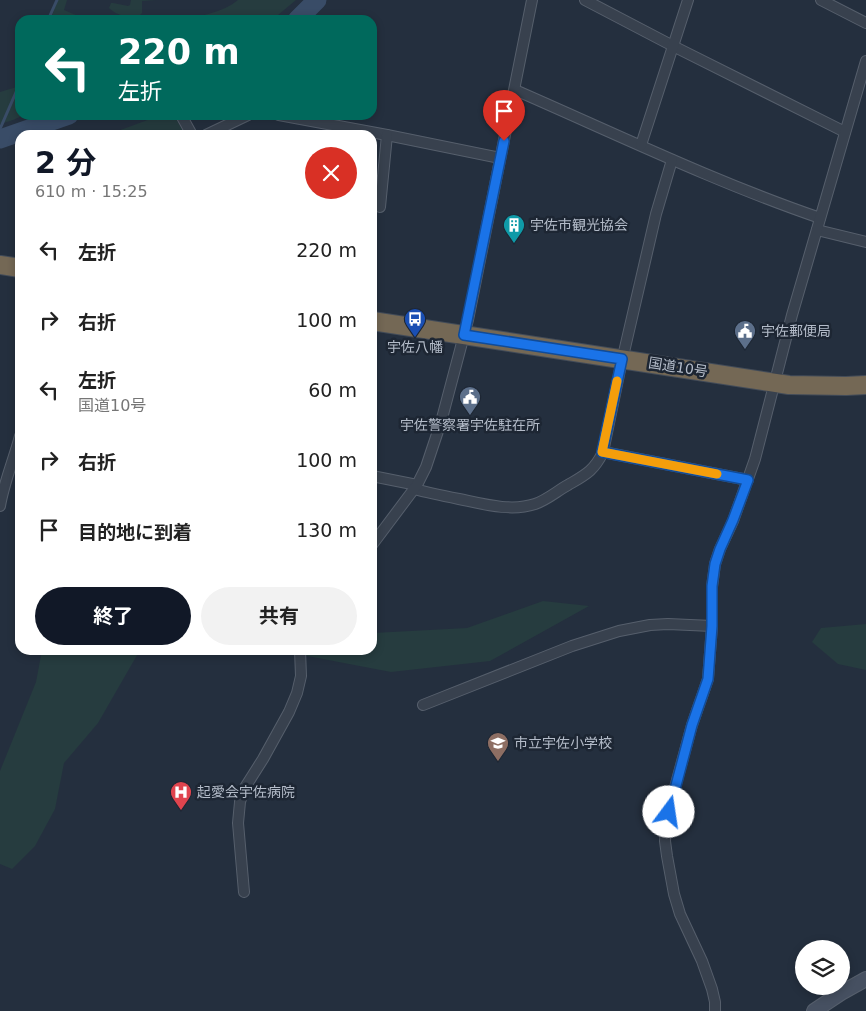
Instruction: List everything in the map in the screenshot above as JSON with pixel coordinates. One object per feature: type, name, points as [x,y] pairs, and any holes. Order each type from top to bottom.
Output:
[{"type":"highway","points":[[0,265],[15,267]]},
{"type":"highway","name":"国道10号","points":[[377,322],[774,382],[817,386],[866,385]]},
{"type":"street","points":[[377,538],[415,487],[426,467],[441,422],[464,335],[532,0]]},
{"type":"street","points":[[585,0],[844,132]]},
{"type":"street","points":[[640,145],[688,0]]},
{"type":"street","points":[[821,0],[866,23]]},
{"type":"street","points":[[715,1011],[712,989],[702,961],[680,914],[674,894],[667,856],[666,827],[692,725],[708,679],[712,626],[712,586],[715,564],[748,480],[792,315],[866,61]]},
{"type":"street","points":[[514,90],[672,160],[756,195],[820,218]]},
{"type":"street","points":[[216,130],[238,120]]},
{"type":"street","points":[[306,120],[360,130]]},
{"type":"street","points":[[377,133],[500,158]]},
{"type":"street","points":[[380,207],[387,135]]},
{"type":"street","points":[[377,477],[491,505],[519,507],[544,500],[584,476],[592,469],[602,452],[656,214],[672,160]]},
{"type":"street","points":[[817,230],[866,242]]},
{"type":"street","points":[[602,452],[748,480]]},
{"type":"street","points":[[0,506],[1,492],[15,455]]},
{"type":"street","points":[[423,705],[572,646],[619,630],[668,624],[712,626]]},
{"type":"street","points":[[244,892],[238,823],[240,802],[244,789],[297,693],[301,676],[300,655]]},
{"type":"street","points":[[819,1009],[841,993],[866,979]]},
{"type":"green space","points":[[58,0],[67,0],[64,10],[76,15],[52,15]]},
{"type":"green space","points":[[131,0],[156,0],[142,1],[142,13],[140,15],[121,15],[109,8],[111,3],[130,5]]},
{"type":"green space","points":[[238,0],[296,0],[278,15],[205,15],[219,11]]},
{"type":"green space","points":[[15,88],[15,119],[0,124],[0,92]]},
{"type":"green space","points":[[148,120],[177,120],[182,130],[120,130]]},
{"type":"green space","points":[[543,601],[589,606],[490,661],[391,672],[302,655],[377,655],[377,633],[467,628]]},
{"type":"green space","points":[[866,624],[866,670],[838,664],[812,642],[821,628]]},
{"type":"green space","points":[[41,655],[137,655],[98,723],[64,763],[55,809],[35,846],[12,869],[0,864],[0,771],[36,682]]},
{"type":"waterway","points":[[50,15],[57,0]]},
{"type":"waterway","points":[[302,15],[317,0]]},
{"type":"waterway","points":[[0,129],[15,94]]},
{"type":"waterway","points":[[26,130],[55,120]]},
{"type":"waterway","points":[[0,139],[15,134]]},
{"type":"slow traffic","points":[[617,381],[602,452],[717,474]]},
{"type":"place","name":"宇佐市観光協会","points":[[514,244]]},
{"type":"place","name":"宇佐八幡","points":[[415,338]]},
{"type":"place","name":"宇佐郵便局","points":[[745,350]]},
{"type":"place","name":"宇佐警察署宇佐駐在所","points":[[470,416]]},
{"type":"place","name":"市立宇佐小学校","points":[[498,762]]},
{"type":"place","name":"起愛会宇佐病院","points":[[181,811]]},
{"type":"route","points":[[504,141],[464,335],[622,359],[602,452],[748,480],[715,564],[712,586],[712,626],[708,679],[692,725],[669,812]]}]
